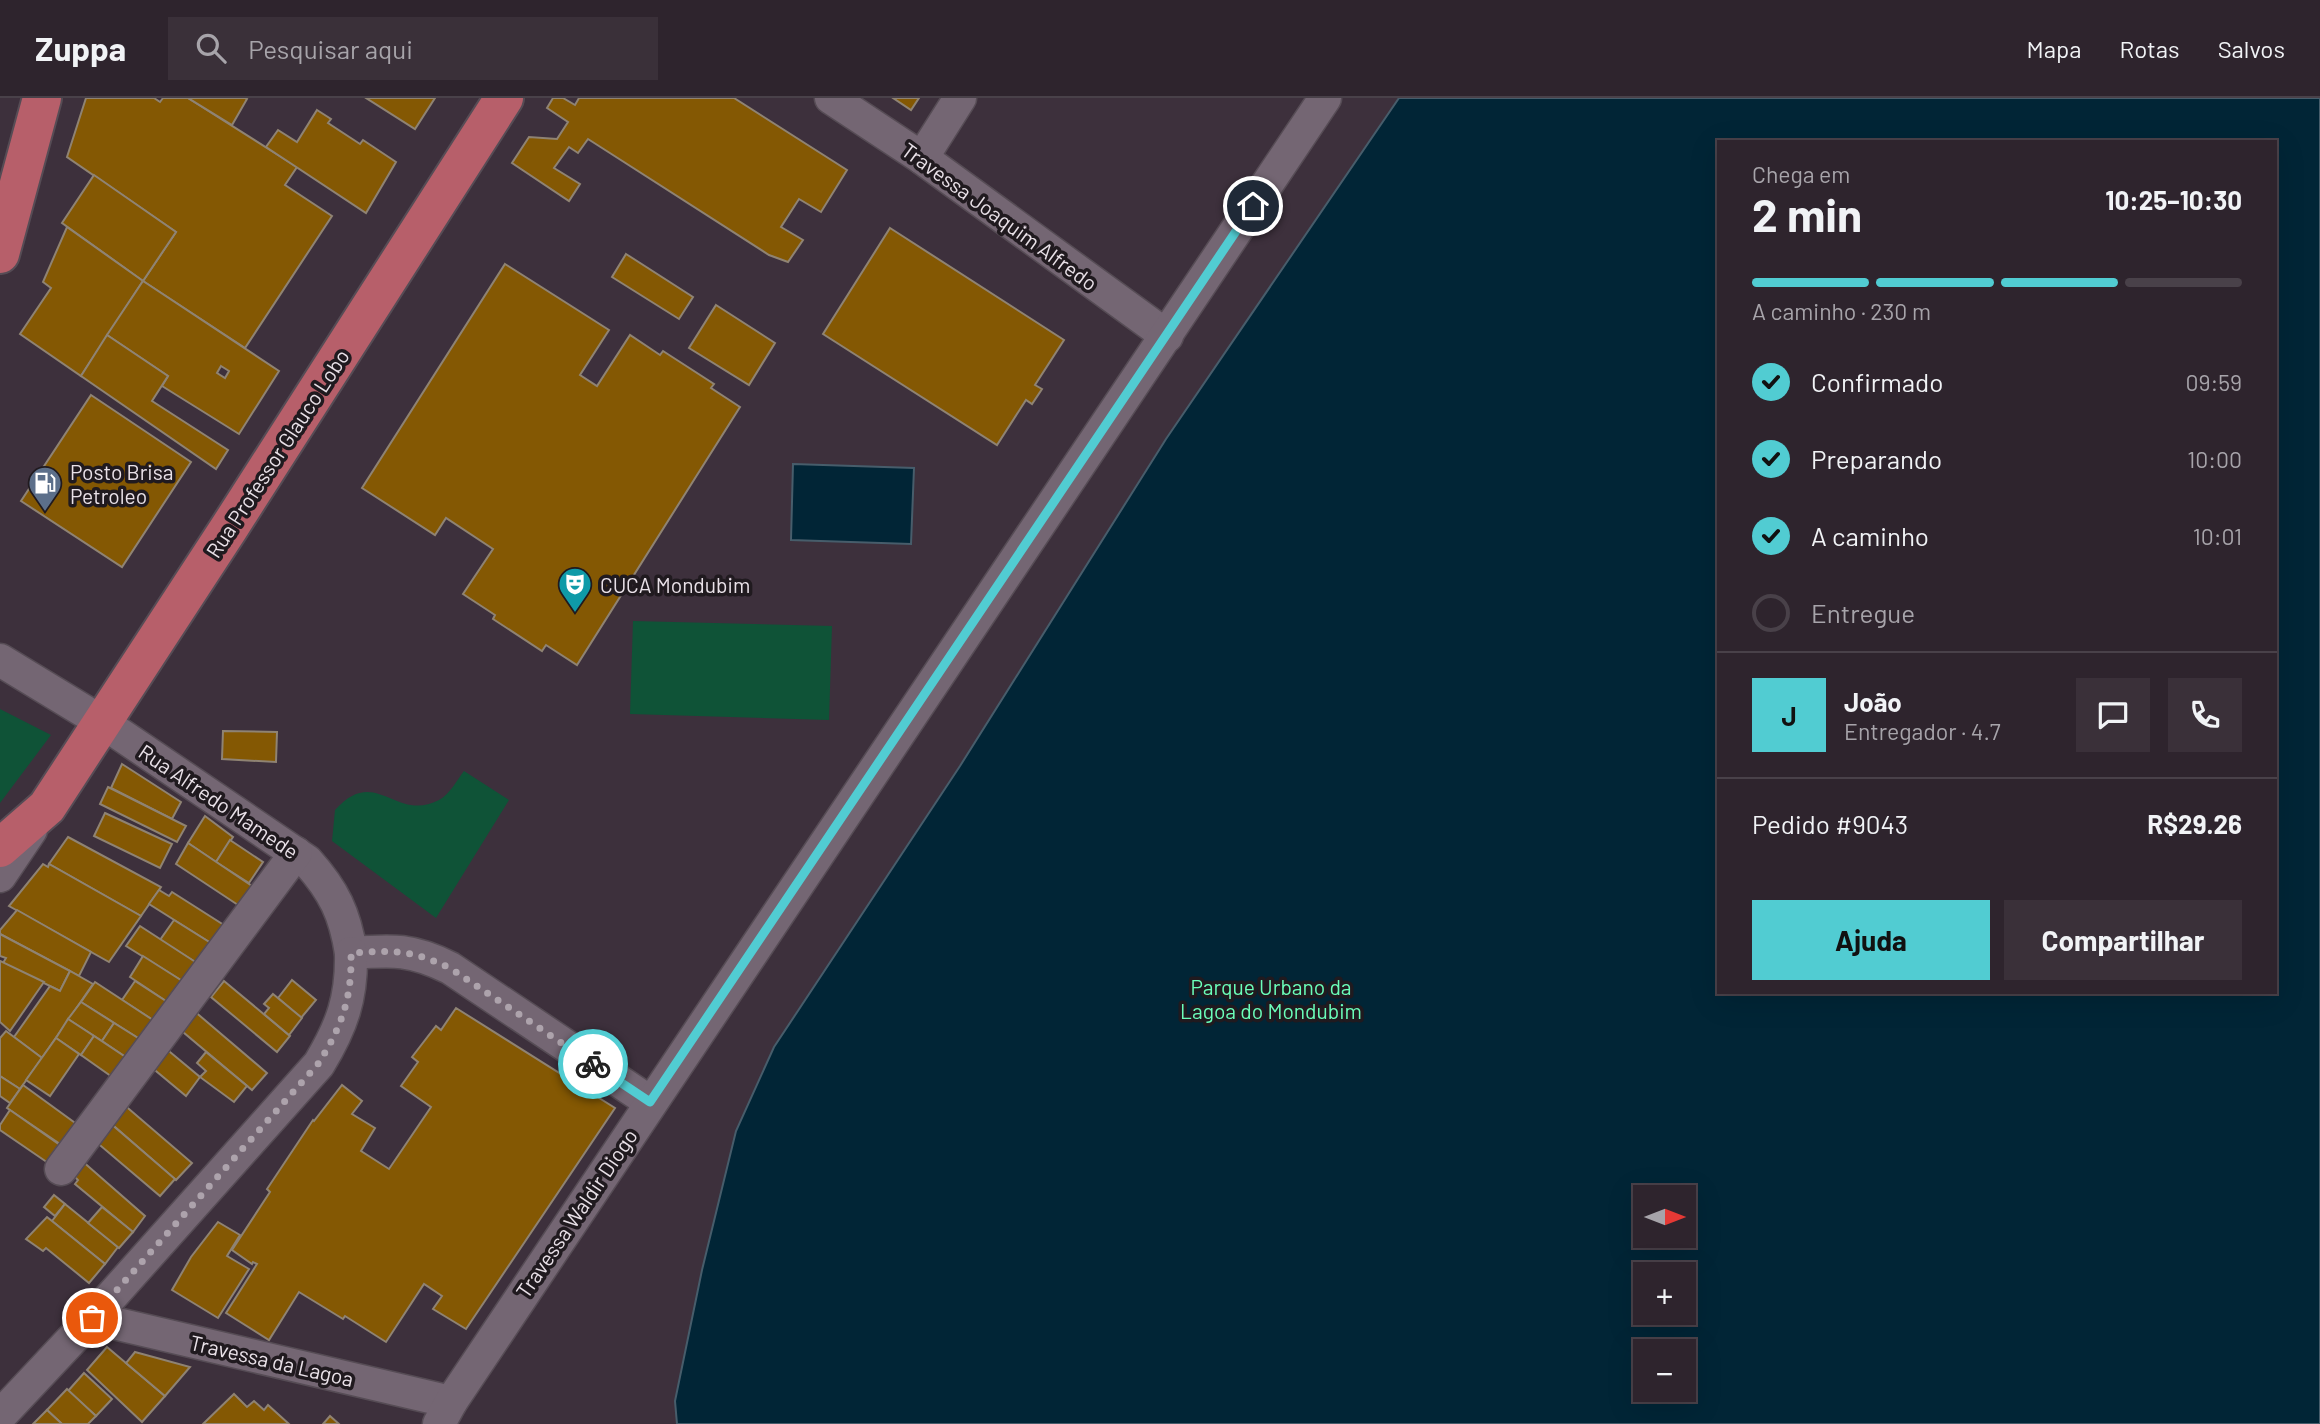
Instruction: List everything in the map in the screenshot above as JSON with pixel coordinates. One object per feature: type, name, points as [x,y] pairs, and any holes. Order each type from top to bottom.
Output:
[{"type":"main road","points":[[0,254],[42,98]]},
{"type":"main road","name":"Rua Professor Glauco Lobo","points":[[0,848],[47,807],[504,98]]},
{"type":"street","name":"Travessa Joaquim Alfredo","points":[[831,98],[922,158],[1167,336]]},
{"type":"street","points":[[922,158],[960,98]]},
{"type":"street","name":"Travessa Waldir Diogo","points":[[445,1413],[650,1102],[1325,98]]},
{"type":"street","name":"Rua Alfredo Mamede","points":[[0,660],[102,722],[296,853],[325,881],[338,903],[347,928],[352,982],[346,1010],[334,1040],[318,1064],[92,1318],[0,1416]]},
{"type":"street","name":"Rua Professor Glauco Lobo","points":[[0,876],[47,807]]},
{"type":"street","points":[[61,1169],[296,853]]},
{"type":"street","points":[[351,953],[405,951],[450,968],[650,1102]]},
{"type":"street","name":"Travessa da Lagoa","points":[[92,1318],[445,1413]]},
{"type":"green space","points":[[633,621],[832,626],[829,720],[630,714]]},
{"type":"green space","points":[[0,709],[51,735],[0,803]]},
{"type":"green space","points":[[464,771],[509,800],[436,918],[332,841],[335,810],[349,797],[362,792],[374,793],[410,805],[424,805],[443,797]]},
{"type":"water","name":"Parque Urbano da Lagoa do Mondubim","points":[[1399,98],[2320,98],[2320,1424],[677,1424],[675,1401],[702,1270],[736,1131],[774,1047],[960,766],[1166,439]]},
{"type":"water","points":[[793,464],[914,468],[911,544],[791,540]]},
{"type":"building","points":[[86,98],[154,98],[160,102],[163,98],[188,98],[297,167],[285,185],[332,216],[245,348],[143,281],[176,232],[67,157]]},
{"type":"building","points":[[188,98],[245,98],[247,99],[232,125]]},
{"type":"building","points":[[366,98],[435,98],[415,129]]},
{"type":"building","points":[[553,98],[563,98],[575,105],[579,98],[734,98],[847,170],[821,212],[799,199],[781,227],[803,240],[788,262],[769,255],[588,139],[578,153],[569,147],[554,168],[580,184],[569,201],[512,163],[529,137],[557,139],[568,122],[547,108]]},
{"type":"building","points":[[893,98],[919,98],[911,110]]},
{"type":"building","points":[[317,110],[331,119],[328,123],[360,144],[363,140],[396,162],[366,213],[266,147],[278,130],[297,142]]},
{"type":"building","points":[[94,175],[176,232],[143,281],[62,223]]},
{"type":"building","points":[[67,227],[143,281],[81,376],[20,334],[51,288],[43,282]]},
{"type":"building","points":[[890,228],[1064,340],[1035,385],[1042,389],[1032,404],[1026,400],[997,445],[823,334]]},
{"type":"building","points":[[626,254],[693,297],[679,319],[612,277]]},
{"type":"building","points":[[505,264],[609,330],[580,375],[597,386],[630,335],[660,355],[663,351],[714,384],[711,388],[740,407],[577,665],[546,645],[542,651],[493,619],[495,615],[463,594],[493,549],[446,518],[435,535],[362,488]]},
{"type":"building","points":[[143,281],[279,371],[239,434],[162,386],[168,376],[107,335]],"holes":[[[221,366],[229,371],[225,378],[217,373]]]},
{"type":"building","points":[[716,305],[775,343],[749,385],[689,348]]},
{"type":"building","points":[[107,335],[168,376],[152,401],[228,450],[216,469],[81,376]]},
{"type":"building","points":[[91,395],[191,462],[122,567],[21,501]]},
{"type":"building","points":[[223,731],[277,732],[276,762],[222,759]]},
{"type":"building","points":[[122,764],[181,802],[172,819],[111,788]]},
{"type":"building","points":[[108,787],[186,826],[177,842],[100,804]]},
{"type":"building","points":[[105,813],[172,844],[160,868],[94,836]]},
{"type":"building","points":[[205,816],[233,837],[216,862],[188,843]]},
{"type":"building","points":[[68,837],[161,887],[141,916],[49,864]]},
{"type":"building","points":[[230,840],[263,862],[249,883],[216,862]]},
{"type":"building","points":[[188,843],[252,886],[238,905],[176,864]]},
{"type":"building","points":[[43,864],[48,867],[49,864],[141,916],[109,962],[9,906]]},
{"type":"building","points":[[159,890],[169,896],[172,892],[227,927],[214,945],[149,904]]},
{"type":"building","points":[[17,910],[91,952],[79,976],[0,934],[0,930]]},
{"type":"building","points":[[174,920],[214,945],[200,965],[160,940]]},
{"type":"building","points":[[140,926],[200,965],[187,984],[126,946]]},
{"type":"building","points":[[0,934],[70,971],[60,991],[3,963],[6,958],[0,956]]},
{"type":"building","points":[[143,956],[187,984],[172,1005],[130,977]]},
{"type":"building","points":[[0,961],[44,982],[10,1031],[0,1022]]},
{"type":"building","points":[[70,971],[93,984],[42,1058],[14,1037],[50,986],[60,991]]},
{"type":"building","points":[[292,980],[316,1000],[301,1018],[278,998]]},
{"type":"building","points":[[135,981],[172,1005],[159,1024],[122,1000]]},
{"type":"building","points":[[224,981],[290,1036],[277,1052],[211,997]]},
{"type":"building","points":[[95,982],[159,1024],[146,1043],[81,1002]]},
{"type":"building","points":[[273,994],[302,1018],[289,1035],[264,1014],[269,1008],[264,1004]]},
{"type":"building","points":[[81,1002],[114,1023],[102,1041],[68,1019]]},
{"type":"building","points":[[456,1008],[615,1108],[466,1329],[433,1309],[442,1296],[424,1284],[386,1342],[345,1316],[343,1319],[299,1292],[269,1340],[226,1313],[257,1264],[252,1264],[232,1250],[270,1192],[267,1189],[313,1120],[342,1085],[362,1101],[352,1114],[375,1128],[361,1151],[389,1169],[431,1107],[401,1086],[418,1062],[412,1057],[436,1026],[441,1030]]},
{"type":"building","points":[[193,1010],[267,1073],[252,1090],[183,1032],[188,1025],[183,1021]]},
{"type":"building","points":[[68,1019],[94,1036],[81,1055],[56,1038]]},
{"type":"building","points":[[114,1023],[146,1043],[133,1062],[102,1041]]},
{"type":"building","points":[[6,1031],[42,1058],[20,1089],[0,1076],[0,1038]]},
{"type":"building","points":[[94,1036],[133,1062],[115,1079],[81,1055]]},
{"type":"building","points":[[56,1038],[79,1054],[50,1096],[26,1080]]},
{"type":"building","points":[[164,1047],[200,1077],[186,1096],[150,1066]]},
{"type":"building","points":[[206,1052],[247,1086],[234,1102],[200,1077],[206,1071],[197,1063]]},
{"type":"building","points":[[0,1076],[20,1089],[10,1103],[0,1096]]},
{"type":"building","points":[[23,1085],[82,1128],[66,1148],[7,1108]]},
{"type":"building","points":[[122,1103],[192,1163],[176,1180],[107,1120]]},
{"type":"building","points":[[10,1110],[67,1150],[54,1167],[0,1130],[0,1125]]},
{"type":"building","points":[[110,1123],[175,1179],[160,1196],[95,1141]]},
{"type":"building","points":[[81,1160],[145,1216],[133,1232],[75,1184],[78,1180],[70,1172]]},
{"type":"building","points":[[54,1195],[65,1204],[55,1216],[44,1207]]},
{"type":"building","points":[[65,1204],[118,1247],[105,1264],[52,1221]]},
{"type":"building","points":[[102,1207],[133,1232],[119,1248],[88,1223]]},
{"type":"building","points":[[47,1217],[105,1264],[89,1283],[46,1248],[43,1251],[26,1239]]},
{"type":"building","points":[[218,1222],[240,1235],[227,1256],[249,1269],[218,1318],[172,1290],[191,1257]]},
{"type":"building","points":[[107,1347],[165,1396],[142,1422],[87,1370]]},
{"type":"building","points":[[135,1352],[190,1367],[165,1396],[126,1363]]},
{"type":"building","points":[[84,1373],[112,1399],[96,1416],[68,1391]]},
{"type":"building","points":[[67,1389],[96,1416],[88,1424],[62,1424],[47,1410]]},
{"type":"building","points":[[234,1394],[247,1407],[254,1401],[264,1410],[268,1405],[289,1424],[203,1424]]},
{"type":"building","points":[[47,1410],[62,1424],[33,1424]]},
{"type":"building","points":[[330,1416],[339,1424],[323,1424]]},
{"type":"way so far","points":[[92,1318],[318,1064],[334,1040],[346,1010],[352,982],[351,953],[405,951],[450,968],[593,1064]]},
{"type":"place","name":"Posto Brisa Petroleo","points":[[45,513]]},
{"type":"place","name":"CUCA Mondubim","points":[[575,614]]},
{"type":"route","points":[[593,1064],[650,1102],[1253,206]]}]
